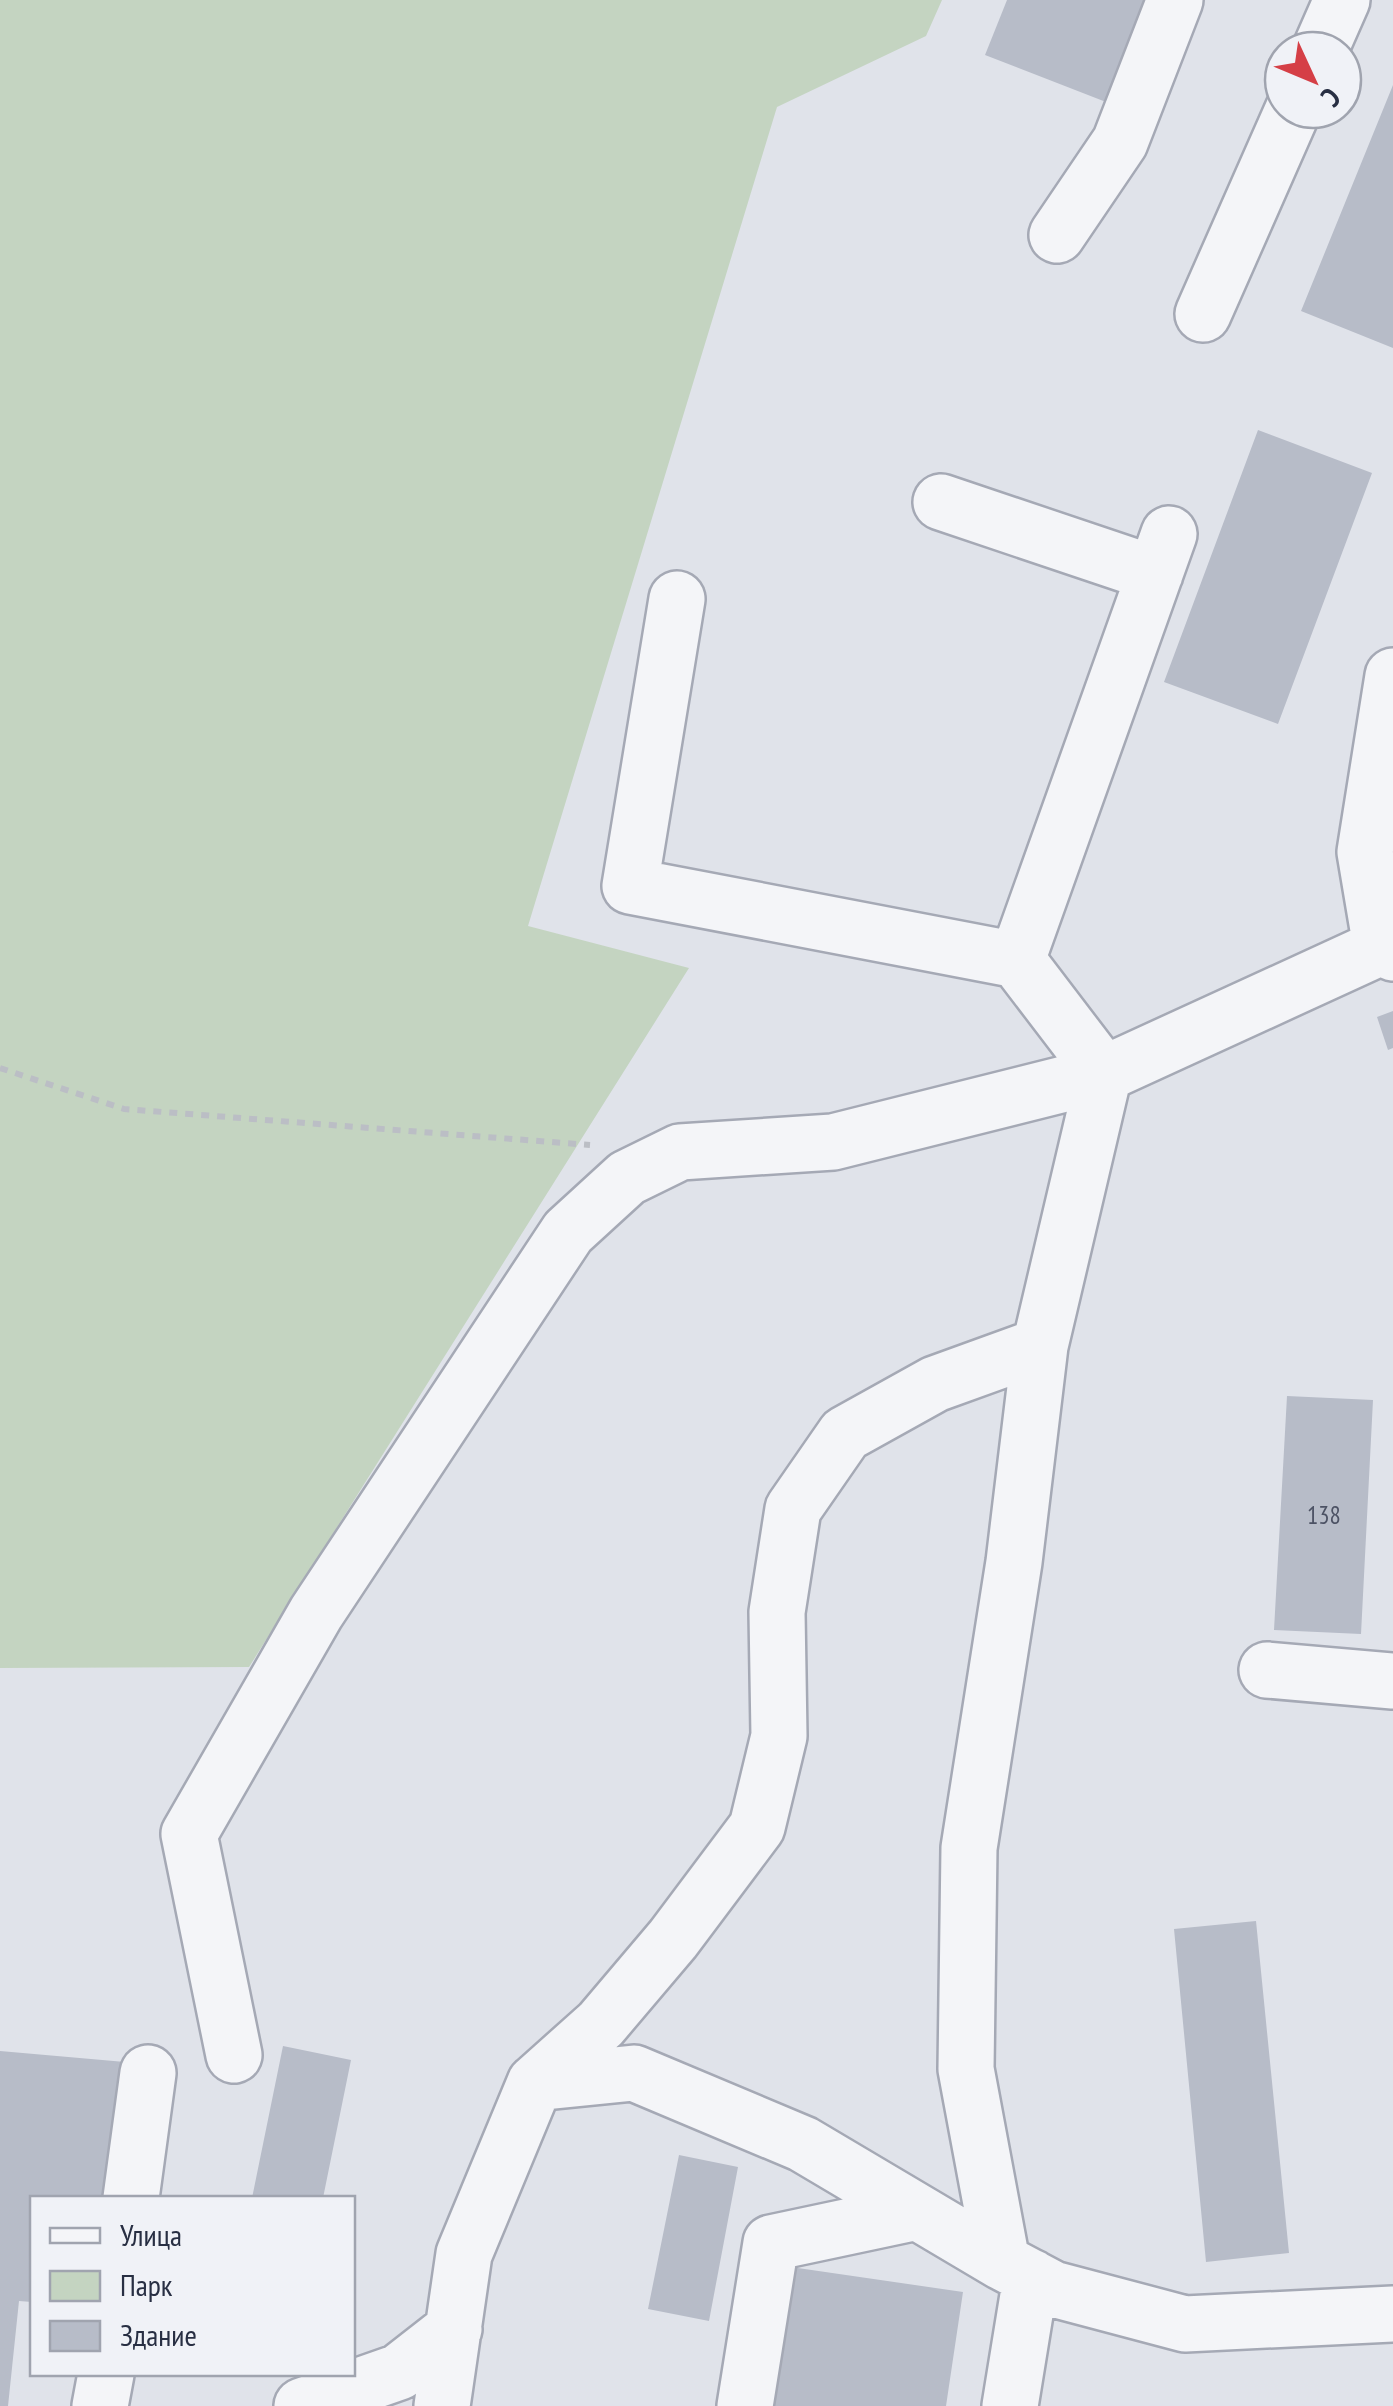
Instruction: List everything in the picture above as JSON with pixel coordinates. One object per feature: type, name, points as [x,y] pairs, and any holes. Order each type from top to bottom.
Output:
[{"type":"lane","points":[[1057,235],[1120,142],[1175,0]]},
{"type":"lane","points":[[1329,30],[1342,0]]},
{"type":"lane","points":[[1203,314],[1285,130]]},
{"type":"lane","points":[[941,502],[1162,554],[1018,960]]},
{"type":"lane","points":[[677,598],[630,886],[1018,960],[1104,1074]]},
{"type":"lane","points":[[234,2055],[189,1834],[316,1613],[568,1232],[627,1178],[680,1152],[833,1142],[1104,1074],[1387,950],[1364,852],[1393,676]]},
{"type":"lane","points":[[1010,2406],[1016,2270],[966,2069],[969,1848],[1014,1562],[1040,1346],[1104,1074]]},
{"type":"lane","points":[[442,2406],[464,2254],[535,2083],[601,2024],[673,1939],[757,1827],[779,1736],[777,1612],[793,1510],[845,1434],[935,1384],[1040,1346]]},
{"type":"lane","points":[[1267,1670],[1393,1681]]},
{"type":"lane","points":[[535,2083],[634,2073],[803,2144],[1053,2289],[1185,2324],[1393,2314]]},
{"type":"lane","points":[[131,2196],[148,2074]]},
{"type":"lane","points":[[745,2406],[770,2243],[917,2212]]},
{"type":"lane","points":[[302,2406],[399,2372],[454,2330]]},
{"type":"lane","points":[[100,2406],[106,2376]]},
{"type":"path","points":[[0,1068],[124,1109],[601,1146]]},
{"type":"green space","points":[[0,0],[942,0],[926,36],[777,107],[528,926],[689,968],[249,1667],[0,1668]]},
{"type":"building","points":[[1007,0],[1146,0],[1106,102],[985,55]]},
{"type":"building","points":[[1393,85],[1393,348],[1301,311]]},
{"type":"building","points":[[1258,430],[1372,473],[1278,724],[1164,682]]},
{"type":"building","points":[[1393,1011],[1393,1048],[1388,1050],[1377,1017]]},
{"type":"building","points":[[1287,1396],[1373,1400],[1361,1634],[1274,1630]]},
{"type":"building","points":[[1256,1921],[1289,2253],[1206,2262],[1174,1929]]},
{"type":"building","points":[[283,2046],[351,2060],[323,2196],[252,2196]]},
{"type":"building","points":[[0,2051],[125,2062],[110,2196],[30,2196],[30,2302],[19,2301],[8,2406],[0,2406]]},
{"type":"building","points":[[679,2155],[738,2167],[709,2321],[648,2309]]},
{"type":"building","points":[[784,2266],[963,2292],[946,2406],[764,2406]]}]
